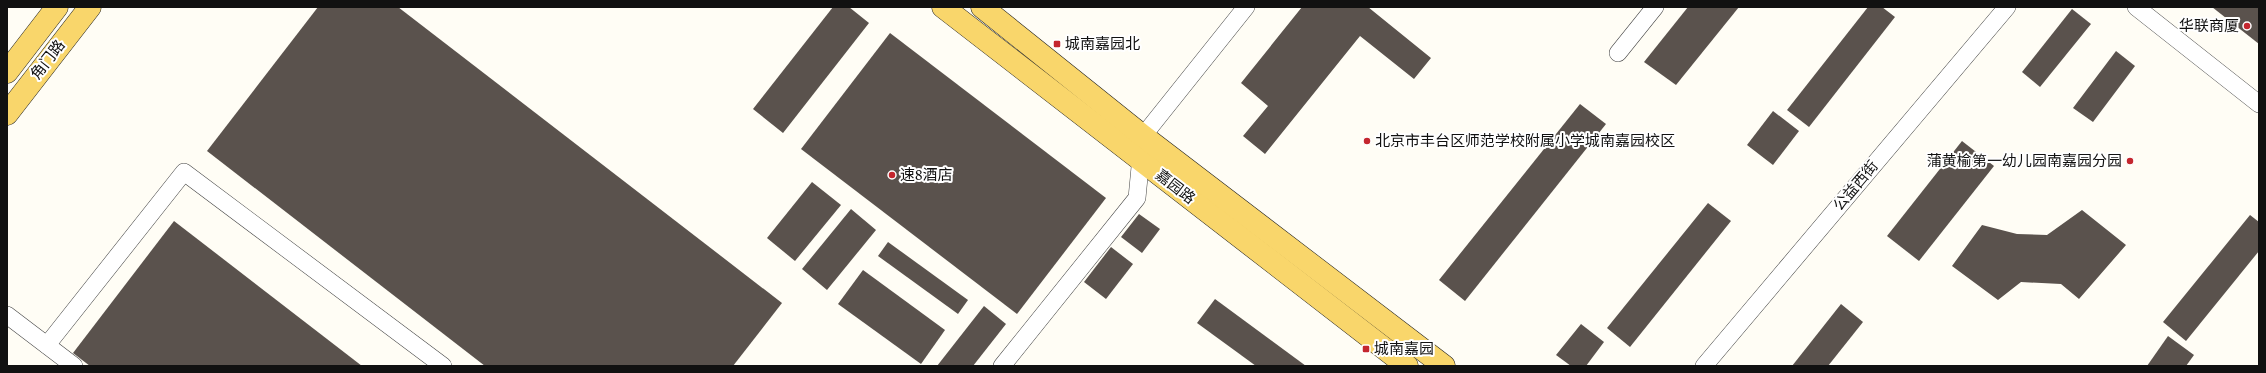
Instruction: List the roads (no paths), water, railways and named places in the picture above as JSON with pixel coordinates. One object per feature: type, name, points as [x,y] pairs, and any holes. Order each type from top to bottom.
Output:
[{"type":"main road","name":"角门路","points":[[7,72],[57,7]]},
{"type":"main road","name":"角门路","points":[[7,114],[90,7]]},
{"type":"main road","name":"嘉园路","points":[[943,7],[1140,161],[1407,366]]},
{"type":"main road","name":"嘉园路","points":[[982,7],[1142,136],[1444,366]]},
{"type":"street","points":[[1002,366],[1137,198],[1142,136],[1246,7]]},
{"type":"street","points":[[1618,53],[1655,7]]},
{"type":"street","name":"公益西街","points":[[1704,366],[2007,7]]},
{"type":"street","points":[[2136,7],[2259,104]]},
{"type":"street","points":[[47,345],[184,172],[443,366]]},
{"type":"street","points":[[7,315],[74,366]]},
{"type":"place","name":"华联商厦","points":[[2247,26]]},
{"type":"place","name":"城南嘉园北","points":[[1057,44]]},
{"type":"place","name":"北京市丰台区师范学校附属小学城南嘉园校区","points":[[1367,141]]},
{"type":"place","name":"蒲黄榆第一幼儿园南嘉园分园","points":[[2130,161]]},
{"type":"place","name":"速8酒店","points":[[892,175]]},
{"type":"place","name":"城南嘉园","points":[[1366,349]]}]
